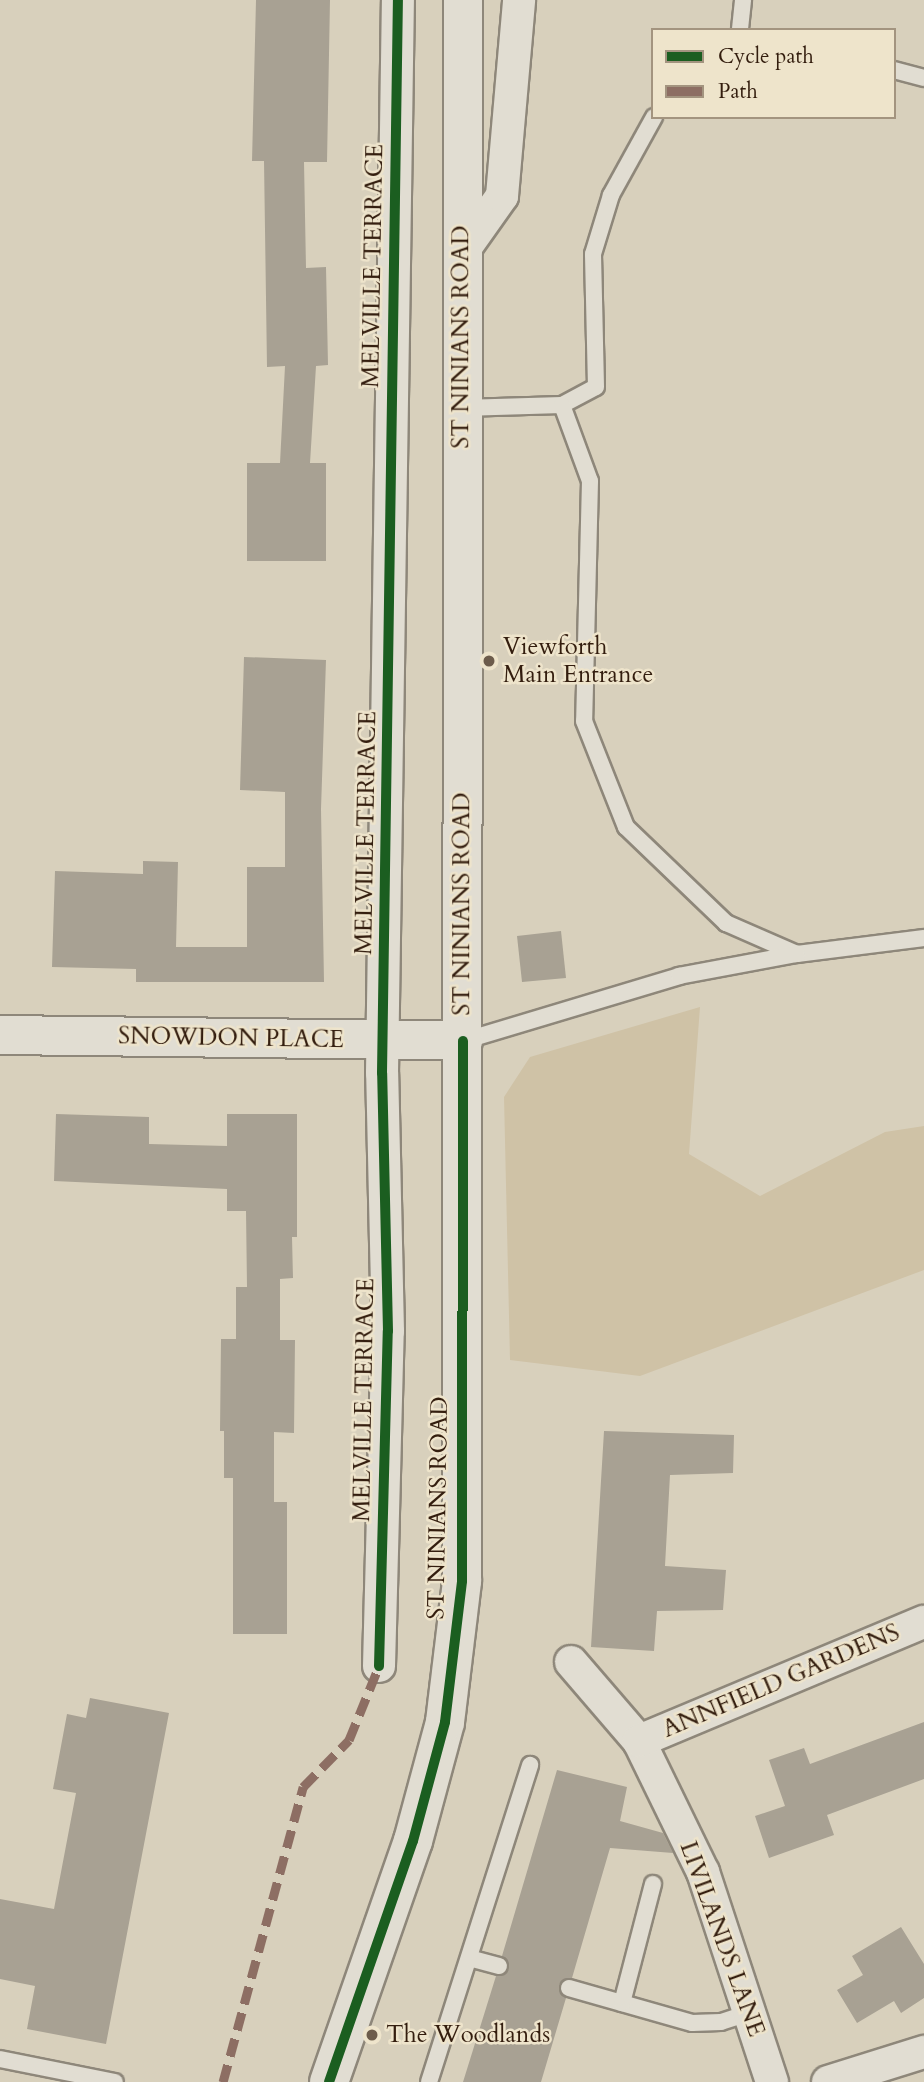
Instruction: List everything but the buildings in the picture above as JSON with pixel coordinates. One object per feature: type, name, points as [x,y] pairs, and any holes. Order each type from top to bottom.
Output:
[{"type":"main road","name":"ST NINIANS ROAD","points":[[329,2082],[398,1889],[445,1722],[461,1581],[463,1041],[460,408],[463,0]]},
{"type":"main road","name":"SNOWDON PLACE","points":[[0,1035],[463,1041]]},
{"type":"street","name":"MELVILLE TERRACE","points":[[379,1666],[388,1331],[384,1041],[398,0]]},
{"type":"street","points":[[461,254],[502,196],[519,0]]},
{"type":"street","name":"ANNFIELD GARDENS","points":[[639,1741],[924,1622]]},
{"type":"street","name":"LIVILANDS LANE","points":[[571,1662],[639,1741],[703,1872],[772,2082]]},
{"type":"street","points":[[828,2082],[924,2052]]},
{"type":"lane","points":[[741,28],[743,0]]},
{"type":"lane","points":[[896,71],[924,78]]},
{"type":"lane","points":[[460,408],[562,405],[596,387],[593,254],[611,195],[653,119]]},
{"type":"lane","points":[[562,405],[590,481],[584,721],[626,827],[726,923],[797,954]]},
{"type":"lane","points":[[463,1041],[679,976],[797,954],[924,938]]},
{"type":"lane","points":[[429,2082],[530,1765]]},
{"type":"lane","points":[[622,2003],[653,1884]]},
{"type":"lane","points":[[469,1958],[499,1966]]},
{"type":"lane","points":[[569,1988],[692,2023],[721,2022],[751,2012]]},
{"type":"lane","points":[[0,2059],[116,2082]]},
{"type":"shaded area","points":[[700,1007],[689,1154],[760,1196],[885,1132],[924,1126],[924,1270],[640,1376],[510,1360],[504,1097],[530,1057]]},
{"type":"marked path","points":[[223,2082],[303,1787],[349,1740],[379,1666]]},
{"type":"cycle path","points":[[379,1666],[388,1331],[382,1073],[398,0]]},
{"type":"cycle path","points":[[329,2082],[413,1841],[445,1722],[462,1581],[463,1041]]},
{"type":"place","name":"Viewforth Main Entrance","points":[[489,661]]},
{"type":"place","name":"The Woodlands","points":[[372,2035]]}]
